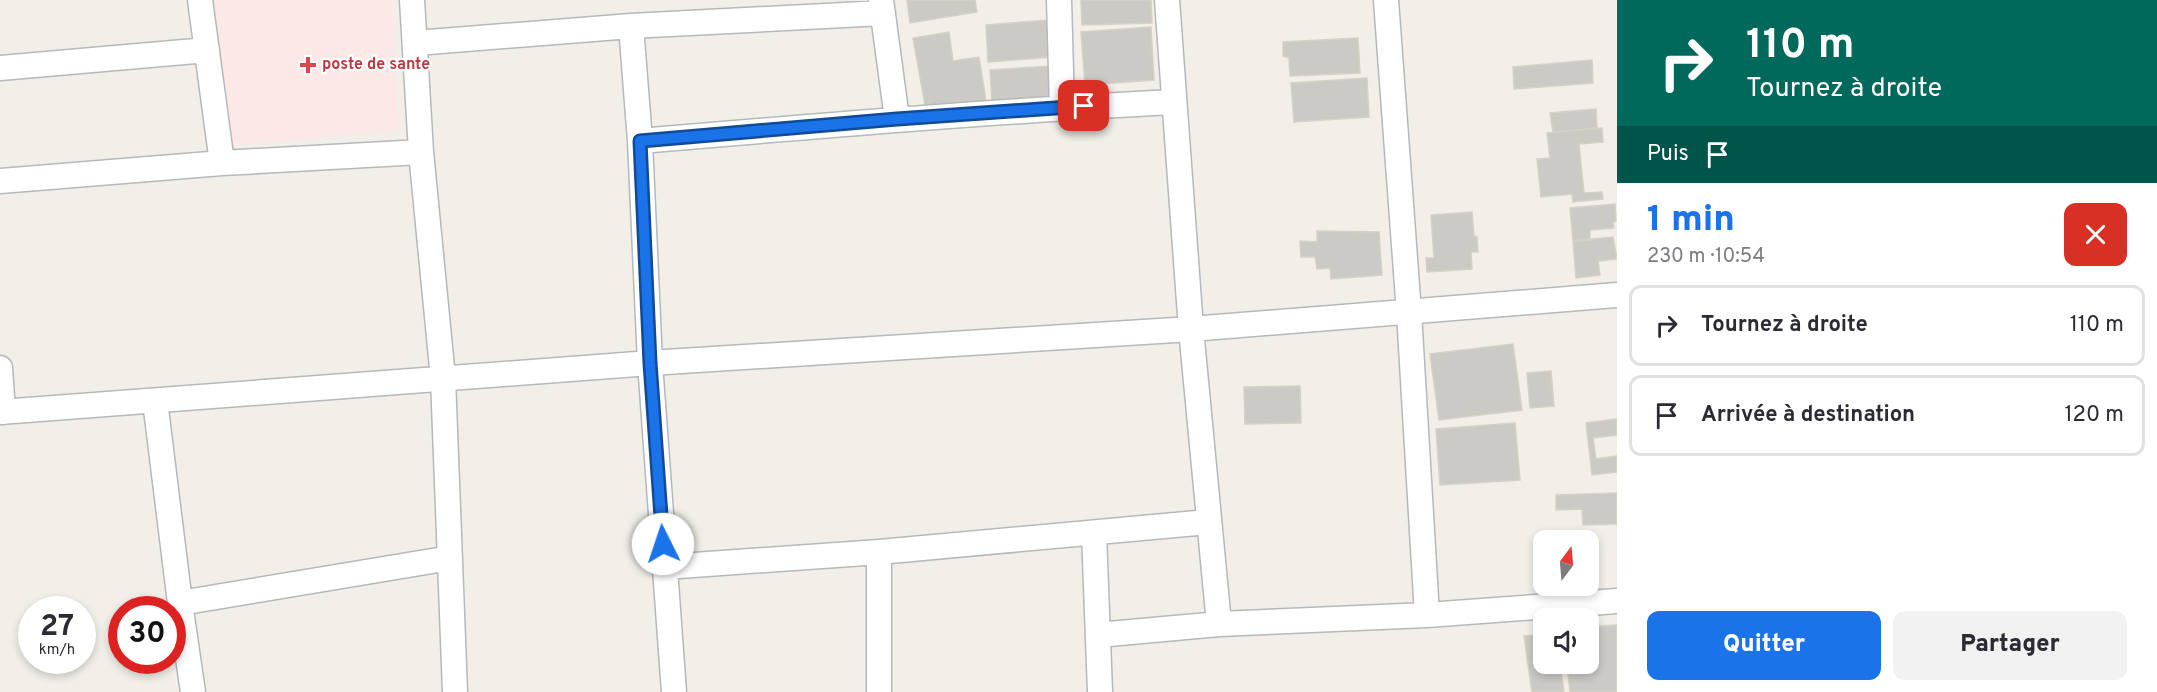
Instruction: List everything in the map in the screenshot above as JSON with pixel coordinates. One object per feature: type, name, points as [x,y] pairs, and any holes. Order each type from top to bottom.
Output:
[{"type":"street","points":[[200,0],[222,163]]},
{"type":"street","points":[[412,0],[421,152],[443,378],[455,692]]},
{"type":"street","points":[[1059,0],[1062,108]]},
{"type":"street","points":[[1167,0],[1191,329],[1219,624]]},
{"type":"street","points":[[1386,0],[1409,313],[1426,615]]},
{"type":"street","points":[[416,43],[882,7],[897,119]]},
{"type":"street","points":[[631,26],[640,141],[650,363],[674,692]]},
{"type":"street","points":[[0,68],[207,50]]},
{"type":"street","points":[[640,141],[897,119],[1173,102]]},
{"type":"street","points":[[0,181],[222,163],[421,152]]},
{"type":"street","points":[[0,368],[2,412],[650,363],[1191,329],[1617,296]]},
{"type":"street","points":[[155,401],[179,596]]},
{"type":"street","points":[[665,567],[879,552],[1208,522]]},
{"type":"street","points":[[1094,533],[1100,692]]},
{"type":"street","points":[[879,552],[879,692]]},
{"type":"street","points":[[186,602],[450,558]]},
{"type":"street","points":[[1098,635],[1219,624],[1426,615],[1617,601]]},
{"type":"street","points":[[186,644],[193,692]]},
{"type":"shaded area","name":"poste de sante","points":[[213,0],[392,0],[398,130],[230,146]]},
{"type":"building","points":[[907,0],[975,0],[977,12],[910,23]]},
{"type":"building","points":[[1081,0],[1151,0],[1152,23],[1082,25]]},
{"type":"building","points":[[1049,20],[1052,57],[988,62],[986,25]]},
{"type":"building","points":[[1151,27],[1154,80],[1085,85],[1081,32]]},
{"type":"building","points":[[949,32],[953,61],[979,57],[986,101],[926,111],[913,38]]},
{"type":"building","points":[[1358,38],[1360,73],[1290,76],[1289,58],[1283,56],[1283,42]]},
{"type":"building","points":[[1592,60],[1593,83],[1514,89],[1513,67]]},
{"type":"building","points":[[1051,66],[1054,99],[992,103],[990,70]]},
{"type":"building","points":[[1367,78],[1369,117],[1294,122],[1291,83]]},
{"type":"building","points":[[1596,109],[1597,128],[1553,132],[1550,113]]},
{"type":"building","points":[[1602,128],[1603,142],[1579,144],[1584,193],[1602,192],[1603,199],[1573,202],[1572,194],[1541,197],[1537,159],[1550,158],[1547,133]]},
{"type":"building","points":[[1615,204],[1614,228],[1590,230],[1590,240],[1573,241],[1570,208]]},
{"type":"building","points":[[1472,212],[1478,252],[1471,252],[1472,269],[1427,272],[1426,258],[1434,258],[1431,215]]},
{"type":"building","points":[[1317,231],[1379,232],[1382,275],[1331,279],[1330,268],[1317,269],[1315,257],[1301,257],[1300,241],[1317,242]]},
{"type":"building","points":[[1613,237],[1617,259],[1598,261],[1600,275],[1576,278],[1573,241]]},
{"type":"building","points":[[1513,344],[1522,410],[1439,420],[1430,354]]},
{"type":"building","points":[[1551,371],[1554,406],[1530,408],[1527,373]]},
{"type":"building","points":[[1300,386],[1301,423],[1245,424],[1244,387]]},
{"type":"building","points":[[1616,419],[1617,435],[1593,438],[1596,459],[1617,456],[1617,472],[1592,475],[1586,423]]},
{"type":"building","points":[[1515,423],[1520,480],[1440,485],[1436,429]]},
{"type":"building","points":[[1617,493],[1617,524],[1583,525],[1582,509],[1556,510],[1556,495]]},
{"type":"building","points":[[1617,625],[1617,692],[1570,692],[1568,674],[1599,674],[1599,626]]},
{"type":"building","points":[[1533,635],[1533,674],[1562,674],[1564,692],[1532,692],[1524,636]]},
{"type":"place","name":"poste de sante","points":[[308,65]]},
{"type":"route","points":[[663,544],[650,363],[640,141],[1084,106]]}]
